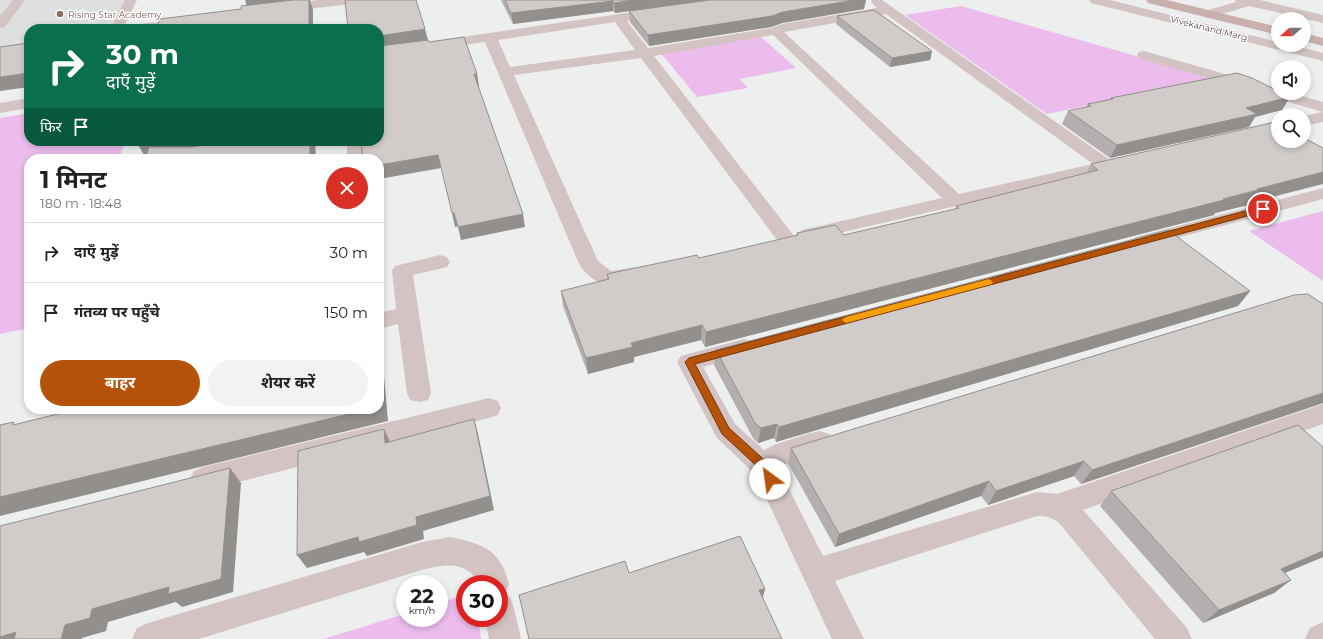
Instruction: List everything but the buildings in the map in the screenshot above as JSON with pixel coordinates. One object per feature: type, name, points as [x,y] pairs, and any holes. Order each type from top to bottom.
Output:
[{"type":"main road","points":[[1152,0],[1271,29]]},
{"type":"main road","points":[[1193,0],[1271,18]]},
{"type":"main road","points":[[1311,28],[1323,31]]},
{"type":"main road","points":[[1311,39],[1323,42]]},
{"type":"street","points":[[0,24],[19,0]]},
{"type":"street","points":[[120,24],[131,0]]},
{"type":"street","points":[[266,10],[351,0]]},
{"type":"street","points":[[874,0],[1107,166]]},
{"type":"street","name":"Vivekanand Marg","points":[[1095,0],[1271,43]]},
{"type":"street","points":[[1208,14],[1248,0],[1323,19]]},
{"type":"street","points":[[384,52],[675,10]]},
{"type":"street","points":[[506,72],[644,53],[776,31],[777,29],[782,28],[888,10]]},
{"type":"street","points":[[618,18],[779,241],[1130,161]]},
{"type":"street","points":[[168,24],[171,22],[196,19]]},
{"type":"street","points":[[776,31],[956,201]]},
{"type":"street","points":[[490,37],[589,264],[597,274],[607,278],[620,278],[650,271]]},
{"type":"street","name":"Vivekanand Marg","points":[[1305,52],[1323,57]]},
{"type":"street","points":[[1144,55],[1323,107]]},
{"type":"street","points":[[0,108],[24,104]]},
{"type":"street","points":[[1311,120],[1323,117]]},
{"type":"street","points":[[1125,246],[1323,193]]},
{"type":"street","points":[[419,393],[402,271],[440,262]]},
{"type":"street","points":[[384,320],[408,314]]},
{"type":"street","points":[[766,341],[689,362],[726,431],[767,469]]},
{"type":"street","points":[[184,484],[489,408]]},
{"type":"street","points":[[815,573],[1038,504],[1059,506],[1323,414]]},
{"type":"street","points":[[842,435],[774,456],[768,462],[767,469],[770,479],[848,639]]},
{"type":"street","points":[[1059,506],[1069,514],[1176,639]]},
{"type":"street","points":[[148,639],[422,556],[450,551],[473,556],[491,572],[492,575]]},
{"type":"street","points":[[503,627],[506,639]]},
{"type":"shaded area","name":"Rising Star Academy","points":[[0,0],[127,0],[115,24],[24,24],[24,53],[0,55]]},
{"type":"shaded area","points":[[961,6],[1217,79],[1047,114],[905,15]]},
{"type":"shaded area","points":[[760,36],[796,68],[740,79],[748,88],[697,97],[660,52]]},
{"type":"shaded area","points":[[24,114],[24,146],[123,146],[121,154],[24,154],[24,329],[0,334],[0,118]]},
{"type":"shaded area","points":[[1323,211],[1323,281],[1249,231]]},
{"type":"shaded area","points":[[456,598],[456,627],[479,627],[481,639],[323,639],[396,617],[396,627],[448,627],[448,600]]},
{"type":"slow traffic","points":[[846,320],[989,282]]},
{"type":"place","name":"Rising Star Academy","points":[[60,14]]},
{"type":"route","points":[[770,479],[767,469],[726,431],[689,362],[1263,209]]}]
